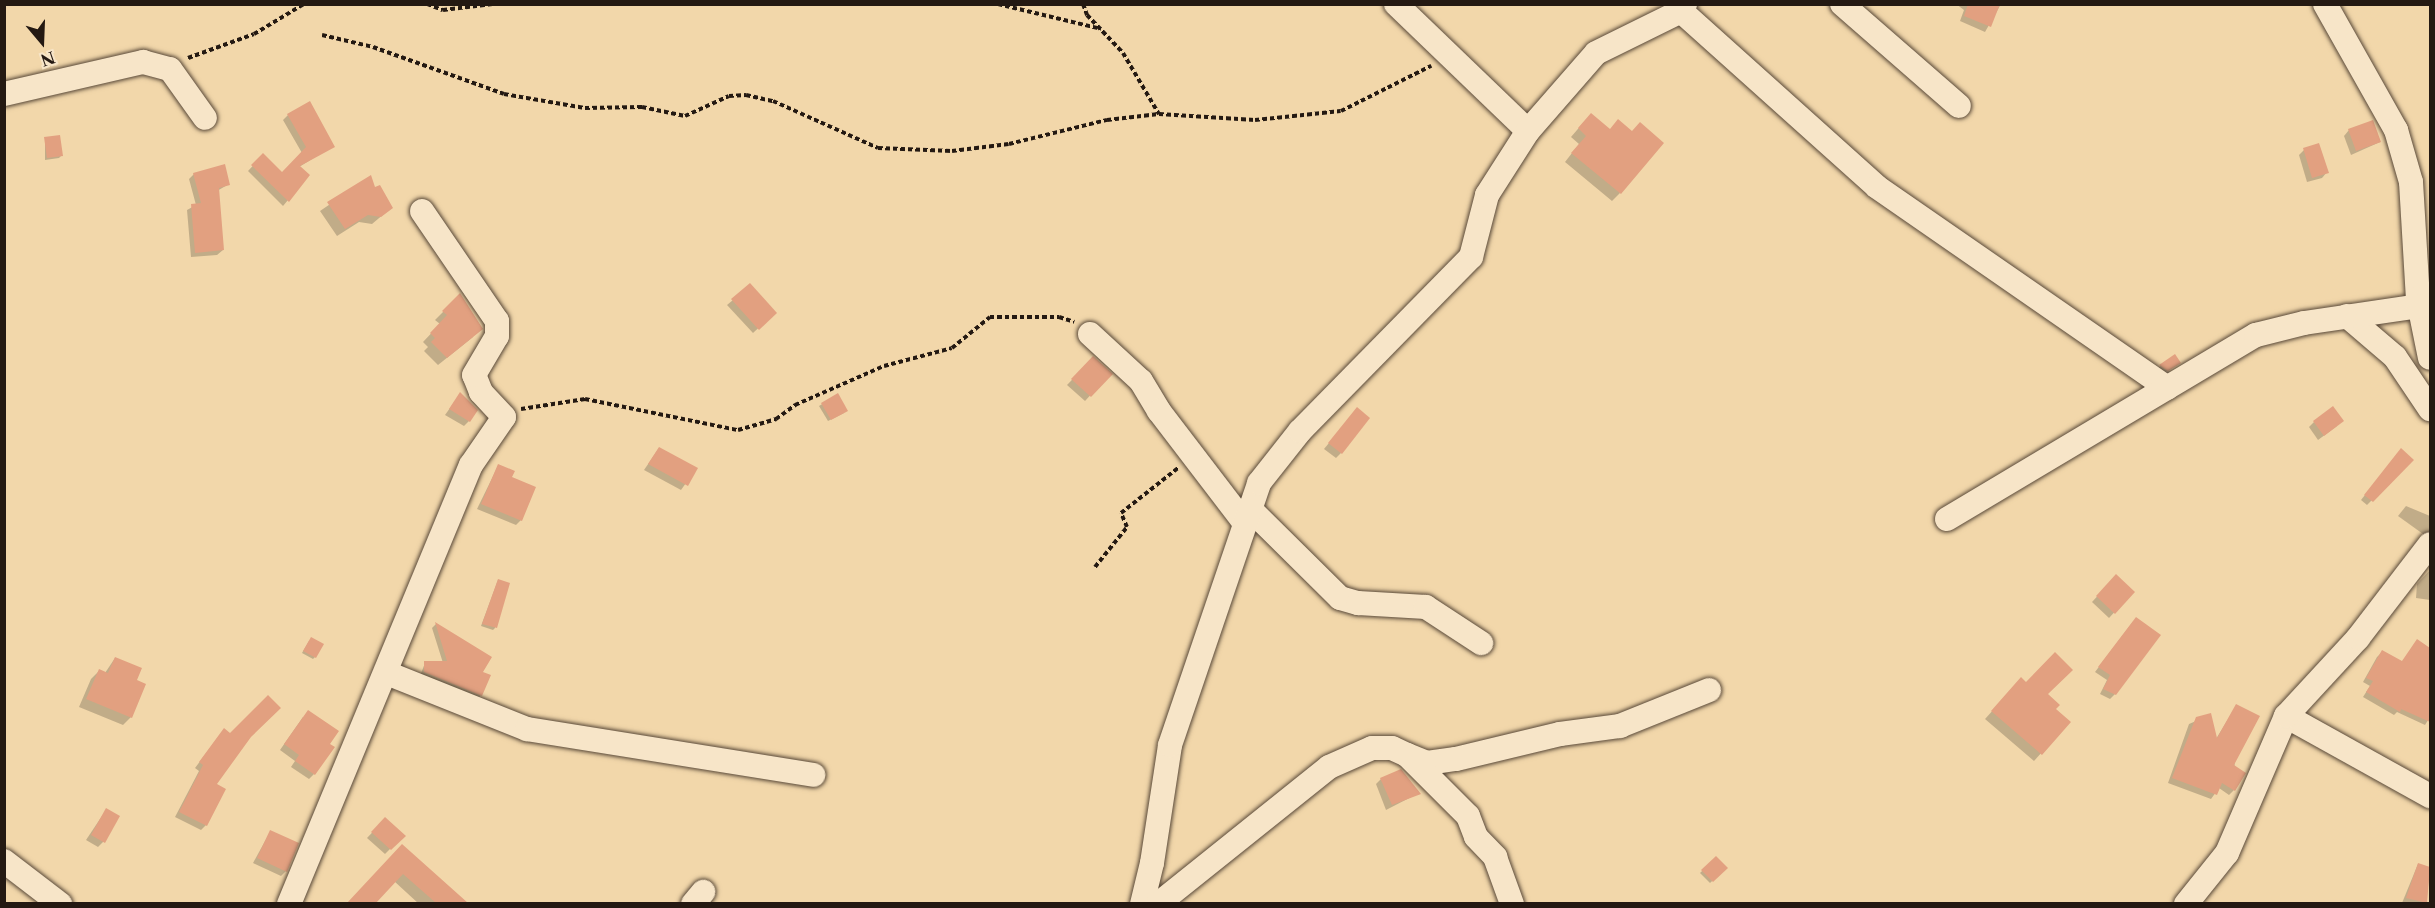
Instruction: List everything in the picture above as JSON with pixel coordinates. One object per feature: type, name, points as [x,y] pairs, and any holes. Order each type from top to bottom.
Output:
[{"type":"street","points":[[1396,4],[1528,131]]},
{"type":"street","points":[[1842,4],[1959,106]]},
{"type":"street","points":[[2325,4],[2396,130],[2411,182],[2430,358]]},
{"type":"street","points":[[1709,690],[1620,726],[1560,734],[1456,759],[1428,763],[1392,748],[1372,748],[1329,767],[1158,902],[1152,863],[1170,745],[1246,515],[1259,483],[1300,431],[1471,257],[1487,195],[1528,131],[1596,53],[1683,8],[1877,187],[2167,388]]},
{"type":"street","points":[[4,94],[143,62],[170,69],[205,118]]},
{"type":"street","points":[[290,903],[387,673],[471,465],[504,417],[481,392],[474,375],[497,336],[497,321],[422,211]]},
{"type":"street","points":[[1947,519],[2256,335],[2422,300]]},
{"type":"street","points":[[2347,316],[2395,357],[2430,409]]},
{"type":"street","points":[[1090,334],[1141,381],[1193,457],[1246,515],[1340,598],[1426,607],[1481,643]]},
{"type":"street","points":[[2186,903],[2227,853],[2286,716],[2358,638],[2430,544]]},
{"type":"street","points":[[387,673],[527,729],[813,775]]},
{"type":"street","points":[[2286,716],[2430,796]]},
{"type":"street","points":[[1407,754],[1468,816],[1476,837],[1495,857],[1512,903]]},
{"type":"street","points":[[4,861],[60,903]]},
{"type":"path","points":[[183,58],[254,34],[304,4]]},
{"type":"path","points":[[427,4],[443,10],[493,4]]},
{"type":"path","points":[[998,4],[1101,29]]},
{"type":"path","points":[[1083,4],[1101,29],[1123,53],[1159,114]]},
{"type":"path","points":[[322,35],[373,47],[504,94],[585,108],[642,107],[685,116],[729,96],[746,95],[773,101],[878,148],[952,151],[1009,144],[1107,120],[1159,114],[1256,120],[1341,111],[1393,89],[1450,56]]},
{"type":"path","points":[[504,417],[528,405],[585,399],[738,430],[776,419],[795,405],[884,366],[952,348],[990,318],[1059,317],[1090,334]]},
{"type":"path","points":[[1095,567],[1127,527],[1121,513],[1193,457]]},
{"type":"building","points":[[1968,4],[2000,4],[1991,27],[1964,16]]},
{"type":"building","points":[[310,101],[335,147],[300,166],[310,175],[289,202],[251,165],[263,153],[282,172],[306,147],[287,114]]},
{"type":"building","points":[[1591,113],[1610,129],[1618,119],[1632,131],[1640,122],[1664,143],[1621,194],[1571,153],[1586,136],[1578,128]]},
{"type":"building","points":[[2373,120],[2381,142],[2356,151],[2348,129]]},
{"type":"building","points":[[60,135],[63,156],[47,158],[44,137]]},
{"type":"building","points":[[2319,143],[2329,173],[2312,178],[2303,148]]},
{"type":"building","points":[[225,164],[230,185],[219,188],[224,250],[195,253],[191,204],[201,203],[193,173]]},
{"type":"building","points":[[371,175],[375,187],[380,185],[393,208],[381,217],[368,215],[345,229],[327,202]]},
{"type":"building","points":[[750,283],[777,313],[759,330],[731,299]]},
{"type":"building","points":[[460,293],[483,329],[447,358],[431,342],[435,338],[430,333],[447,315],[442,311]]},
{"type":"building","points":[[2175,354],[2181,363],[2168,371],[2159,365]]},
{"type":"building","points":[[1093,356],[1113,374],[1091,397],[1071,379]]},
{"type":"building","points":[[460,392],[478,410],[470,422],[449,409]]},
{"type":"building","points":[[838,393],[848,411],[831,420],[821,403]]},
{"type":"building","points":[[2333,406],[2344,421],[2324,436],[2313,421]]},
{"type":"building","points":[[1357,407],[1370,418],[1342,454],[1328,443]]},
{"type":"building","points":[[659,447],[698,468],[688,486],[648,464]]},
{"type":"building","points":[[2401,448],[2414,460],[2373,502],[2364,495]]},
{"type":"building","points":[[498,464],[515,471],[512,477],[536,487],[522,521],[481,504]]},
{"type":"building","points":[[2116,574],[2135,592],[2115,614],[2096,596]]},
{"type":"building","points":[[498,579],[510,583],[497,628],[482,624]]},
{"type":"building","points":[[2136,617],[2161,635],[2116,695],[2103,689],[2110,675],[2098,667]]},
{"type":"building","points":[[435,622],[492,657],[483,672],[491,675],[482,696],[424,672],[424,661],[447,661]]},
{"type":"building","points":[[311,637],[324,644],[316,658],[303,651]]},
{"type":"building","points":[[2417,639],[2430,648],[2430,722],[2401,709],[2400,712],[2366,692],[2373,681],[2366,678],[2382,650],[2402,661]]},
{"type":"building","points":[[2055,652],[2073,670],[2048,694],[2060,705],[2056,709],[2071,722],[2042,755],[1991,711],[2021,677],[2026,682]]},
{"type":"building","points":[[115,657],[142,668],[137,680],[146,684],[132,718],[86,699],[99,669],[108,673]]},
{"type":"building","points":[[268,695],[281,708],[251,737],[217,784],[226,789],[207,826],[179,812],[203,765],[199,762],[224,728],[230,733]]},
{"type":"building","points":[[2236,704],[2260,716],[2234,765],[2246,773],[2235,791],[2222,783],[2217,795],[2172,778],[2196,717],[2211,713],[2217,738]]},
{"type":"building","points":[[308,710],[339,731],[330,744],[335,747],[315,775],[295,761],[299,755],[284,744]]},
{"type":"building","points":[[1401,769],[1421,794],[1392,805],[1380,778]]},
{"type":"building","points":[[106,808],[120,816],[105,843],[91,835]]},
{"type":"building","points":[[385,817],[406,836],[391,850],[371,832]]},
{"type":"building","points":[[270,830],[299,843],[287,872],[257,858]]},
{"type":"building","points":[[402,844],[468,903],[436,903],[403,874],[376,903],[347,903]]},
{"type":"building","points":[[1716,856],[1728,868],[1713,882],[1701,870]]},
{"type":"building","points":[[2418,863],[2430,867],[2427,903],[2406,898]]}]
